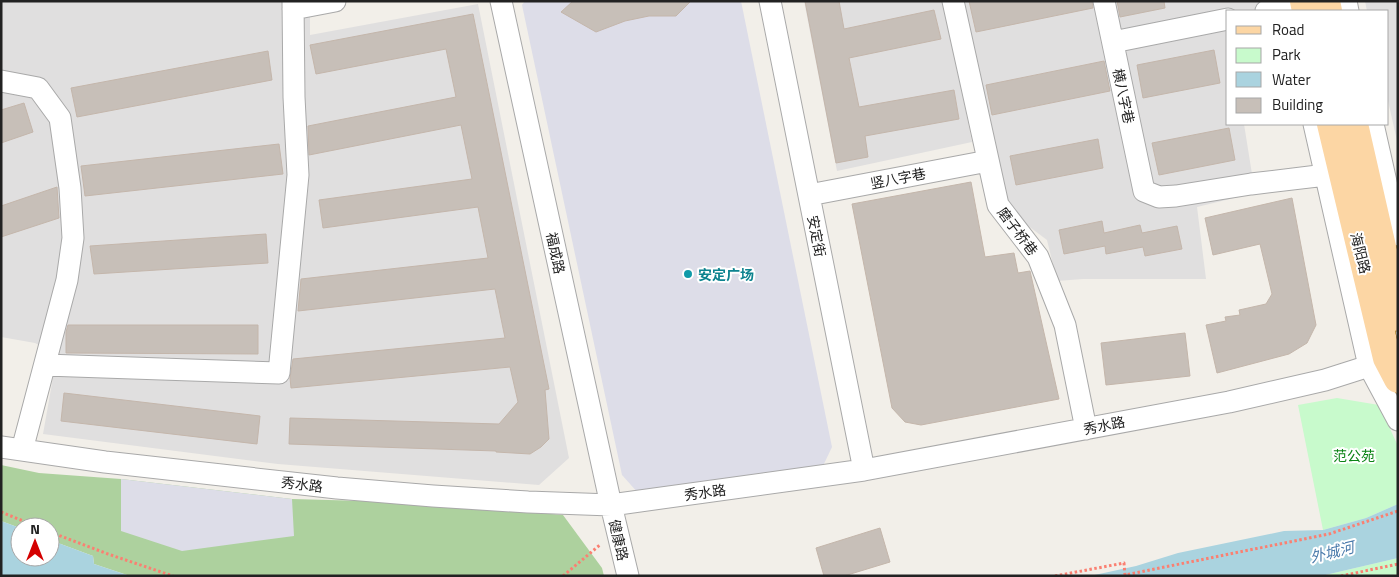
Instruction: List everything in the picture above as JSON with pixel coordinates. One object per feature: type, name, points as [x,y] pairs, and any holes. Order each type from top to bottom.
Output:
[{"type":"main road","name":"海阳路","points":[[1331,125],[1388,364]]},
{"type":"main road","name":"海阳路","points":[[1354,125],[1398,317]]},
{"type":"street","points":[[45,365],[279,372],[298,174],[294,97],[293,5],[335,1]]},
{"type":"street","name":"福成路","points":[[502,1],[611,505]]},
{"type":"street","name":"安定街","points":[[770,1],[864,470]]},
{"type":"street","name":"磨子桥巷","points":[[953,1],[998,206],[1038,257],[1065,324],[1086,428]]},
{"type":"street","name":"横八字巷","points":[[1104,1],[1144,191],[1159,197],[1176,196],[1326,174]]},
{"type":"street","points":[[1272,10],[1295,6]]},
{"type":"street","points":[[1113,42],[1226,19]]},
{"type":"street","points":[[1,81],[38,88],[60,118],[70,188],[73,238],[66,280],[22,450]]},
{"type":"street","points":[[1314,125],[1326,174],[1388,364],[1398,420]]},
{"type":"street","points":[[1373,125],[1390,160],[1398,235]]},
{"type":"street","name":"竖八字巷","points":[[809,196],[988,161]]},
{"type":"street","name":"秀水路","points":[[1,446],[114,463],[337,488],[500,500],[611,505],[864,470],[1229,402],[1388,364]]},
{"type":"street","name":"健康路","points":[[611,505],[628,576]]},
{"type":"path","points":[[1056,576],[1124,563],[1126,575],[1330,534],[1398,511]]},
{"type":"path","points":[[1,512],[13,517]]},
{"type":"path","points":[[563,576],[617,530]]},
{"type":"path","points":[[60,536],[173,576]]},
{"type":"path","points":[[1341,576],[1398,564]]},
{"type":"shaded area","points":[[1,1],[310,1],[310,35],[478,4],[569,458],[539,485],[278,464],[43,434],[57,355],[35,343],[1,337]]},
{"type":"shaded area","name":"安定广场","points":[[525,1],[741,1],[832,447],[822,468],[639,494],[622,475],[522,5]]},
{"type":"shaded area","points":[[804,1],[943,1],[972,142],[837,171]]},
{"type":"shaded area","points":[[962,1],[1262,1],[1264,10],[1226,10],[1226,125],[1244,125],[1255,193],[1197,207],[1206,279],[1083,279],[1057,281],[1047,240],[1011,213]]},
{"type":"shaded area","points":[[1365,1],[1398,1],[1398,145],[1389,105],[1389,10],[1367,10]]},
{"type":"shaded area","points":[[121,479],[292,499],[294,536],[182,551],[121,531]]},
{"type":"green space","name":"范公苑","points":[[1337,398],[1379,405],[1398,446],[1398,504],[1366,518],[1323,530],[1298,405]]},
{"type":"green space","points":[[1,465],[39,473],[121,479],[292,499],[401,502],[563,515],[602,568],[604,576],[130,576],[94,564],[93,556],[60,544],[60,517],[10,517],[10,524],[1,521]]},
{"type":"green space","points":[[1398,558],[1398,574],[1389,576],[1321,576]]},
{"type":"water","name":"外城河","points":[[1398,504],[1398,558],[1321,576],[1090,576],[1136,566],[1178,553],[1284,531],[1323,530],[1366,518]]},
{"type":"water","points":[[1,521],[10,524],[10,567],[60,567],[60,544],[93,556],[94,564],[130,576],[1,576]]},
{"type":"building","points":[[573,1],[691,1],[676,16],[649,16],[625,21],[596,32],[561,12]]},
{"type":"building","points":[[805,1],[839,1],[844,29],[934,10],[941,39],[849,58],[859,107],[954,90],[959,119],[865,136],[868,157],[836,163]]},
{"type":"building","points":[[969,1],[1092,1],[1093,8],[976,32]]},
{"type":"building","points":[[1117,1],[1164,1],[1165,8],[1120,17]]},
{"type":"building","points":[[473,14],[549,389],[545,390],[549,439],[530,454],[496,451],[289,444],[290,418],[499,424],[518,402],[510,367],[291,388],[290,378],[293,359],[505,338],[495,289],[298,311],[301,279],[488,258],[478,207],[323,228],[319,200],[472,179],[461,125],[309,155],[308,126],[456,97],[446,49],[316,74],[310,45]]},
{"type":"building","points":[[1214,50],[1220,83],[1143,98],[1137,65]]},
{"type":"building","points":[[268,51],[272,80],[77,117],[71,88]]},
{"type":"building","points":[[1104,61],[1110,91],[992,115],[986,85]]},
{"type":"building","points":[[24,103],[33,132],[1,143],[1,110]]},
{"type":"building","points":[[1229,128],[1235,160],[1159,175],[1152,143]]},
{"type":"building","points":[[1098,139],[1103,168],[1016,185],[1010,156]]},
{"type":"building","points":[[279,144],[283,174],[85,196],[81,166]]},
{"type":"building","points":[[971,182],[985,257],[1014,253],[1018,273],[1030,271],[1059,399],[921,425],[905,422],[892,408],[852,204]]},
{"type":"building","points":[[57,187],[59,218],[1,237],[1,206]]},
{"type":"building","points":[[1292,198],[1316,325],[1307,343],[1289,354],[1217,373],[1206,325],[1226,321],[1225,317],[1240,315],[1239,310],[1266,304],[1272,294],[1260,244],[1213,255],[1205,218]]},
{"type":"building","points":[[1102,221],[1104,233],[1140,225],[1142,233],[1177,226],[1182,249],[1145,256],[1143,247],[1106,254],[1105,246],[1064,254],[1059,230]]},
{"type":"building","points":[[266,234],[268,263],[94,274],[90,246]]},
{"type":"building","points":[[68,325],[258,325],[258,354],[66,353]]},
{"type":"building","points":[[1185,333],[1190,376],[1106,385],[1101,343]]},
{"type":"building","points":[[64,393],[260,416],[257,444],[61,421]]},
{"type":"building","points":[[880,528],[890,562],[844,576],[824,576],[816,548]]},
{"type":"place","name":"安定广场","points":[[688,274]]}]
